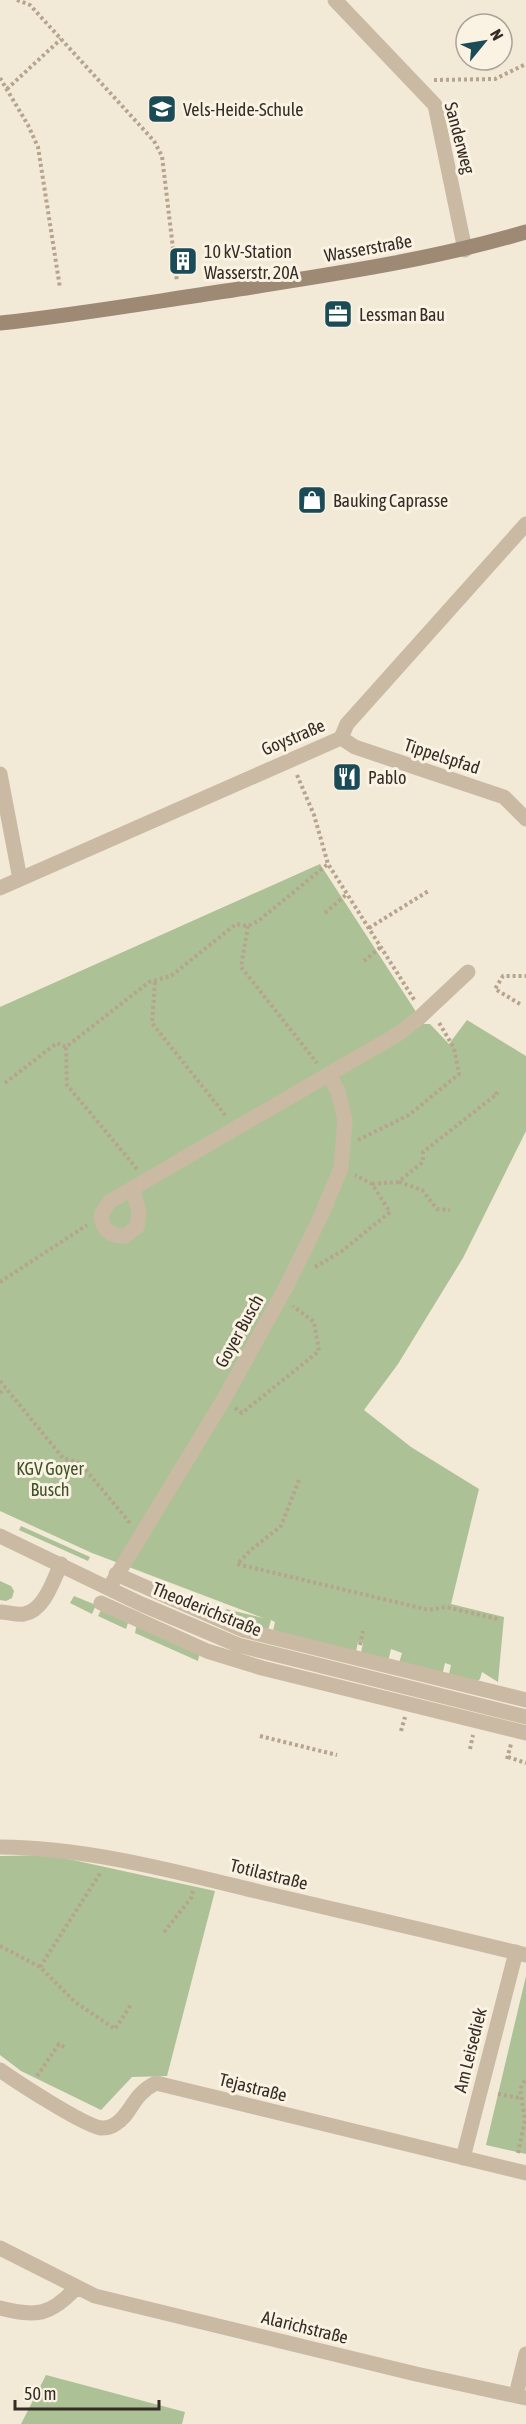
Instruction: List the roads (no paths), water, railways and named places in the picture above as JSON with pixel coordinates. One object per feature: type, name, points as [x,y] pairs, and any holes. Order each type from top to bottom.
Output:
[{"type":"street","name":"Sanderweg","points":[[335,0],[435,105],[465,250]]},
{"type":"street","name":"Wasserstraße","points":[[0,323],[315,277],[465,250],[526,232]]},
{"type":"street","name":"Goystraße","points":[[0,888],[341,738],[347,723],[526,524]]},
{"type":"street","name":"Tippelspfad","points":[[341,738],[355,747],[504,797],[526,819]]},
{"type":"street","points":[[0,774],[20,879]]},
{"type":"street","points":[[133,1189],[139,1220],[132,1233],[118,1236],[105,1229],[102,1222],[101,1215],[109,1202],[398,1034],[427,1011],[468,972]]},
{"type":"street","name":"Goyer Busch","points":[[112,1581],[224,1400],[281,1296],[321,1216],[341,1168],[344,1143],[345,1121],[338,1091],[329,1074]]},
{"type":"street","name":"Theoderichstraße","points":[[0,1536],[61,1564],[243,1630],[526,1700]]},
{"type":"street","points":[[0,1612],[24,1614],[32,1610],[47,1594],[61,1564]]},
{"type":"street","name":"Theoderichstraße","points":[[112,1581],[183,1623],[238,1645],[477,1719],[519,1737]]},
{"type":"street","name":"Theoderichstraße","points":[[101,1603],[207,1651],[251,1665],[477,1719],[526,1717]]},
{"type":"street","name":"Totilastraße","points":[[0,1847],[38,1847],[163,1867],[521,1954]]},
{"type":"street","name":"Am Leisediek","points":[[463,2158],[521,1954]]},
{"type":"street","name":"Tejastraße","points":[[0,2070],[28,2089],[88,2123],[102,2128],[114,2126],[138,2094],[156,2083],[526,2173]]},
{"type":"street","name":"Alarichstraße","points":[[0,2248],[95,2296],[416,2374],[521,2396]]},
{"type":"street","points":[[0,2308],[27,2315],[42,2312],[62,2302],[76,2288]]},
{"type":"street","points":[[521,2396],[526,2354]]},
{"type":"place","name":"Vels-Heide-Schule","points":[[162,109]]},
{"type":"place","name":"10 kV-Station Wasserstr. 20A","points":[[183,261]]},
{"type":"place","name":"Lessman Bau","points":[[338,314]]},
{"type":"place","name":"Bauking Caprasse","points":[[312,500]]},
{"type":"place","name":"Pablo","points":[[347,777]]},
{"type":"park label","name":"KGV Goyer Busch","points":[[50,1478]]}]
